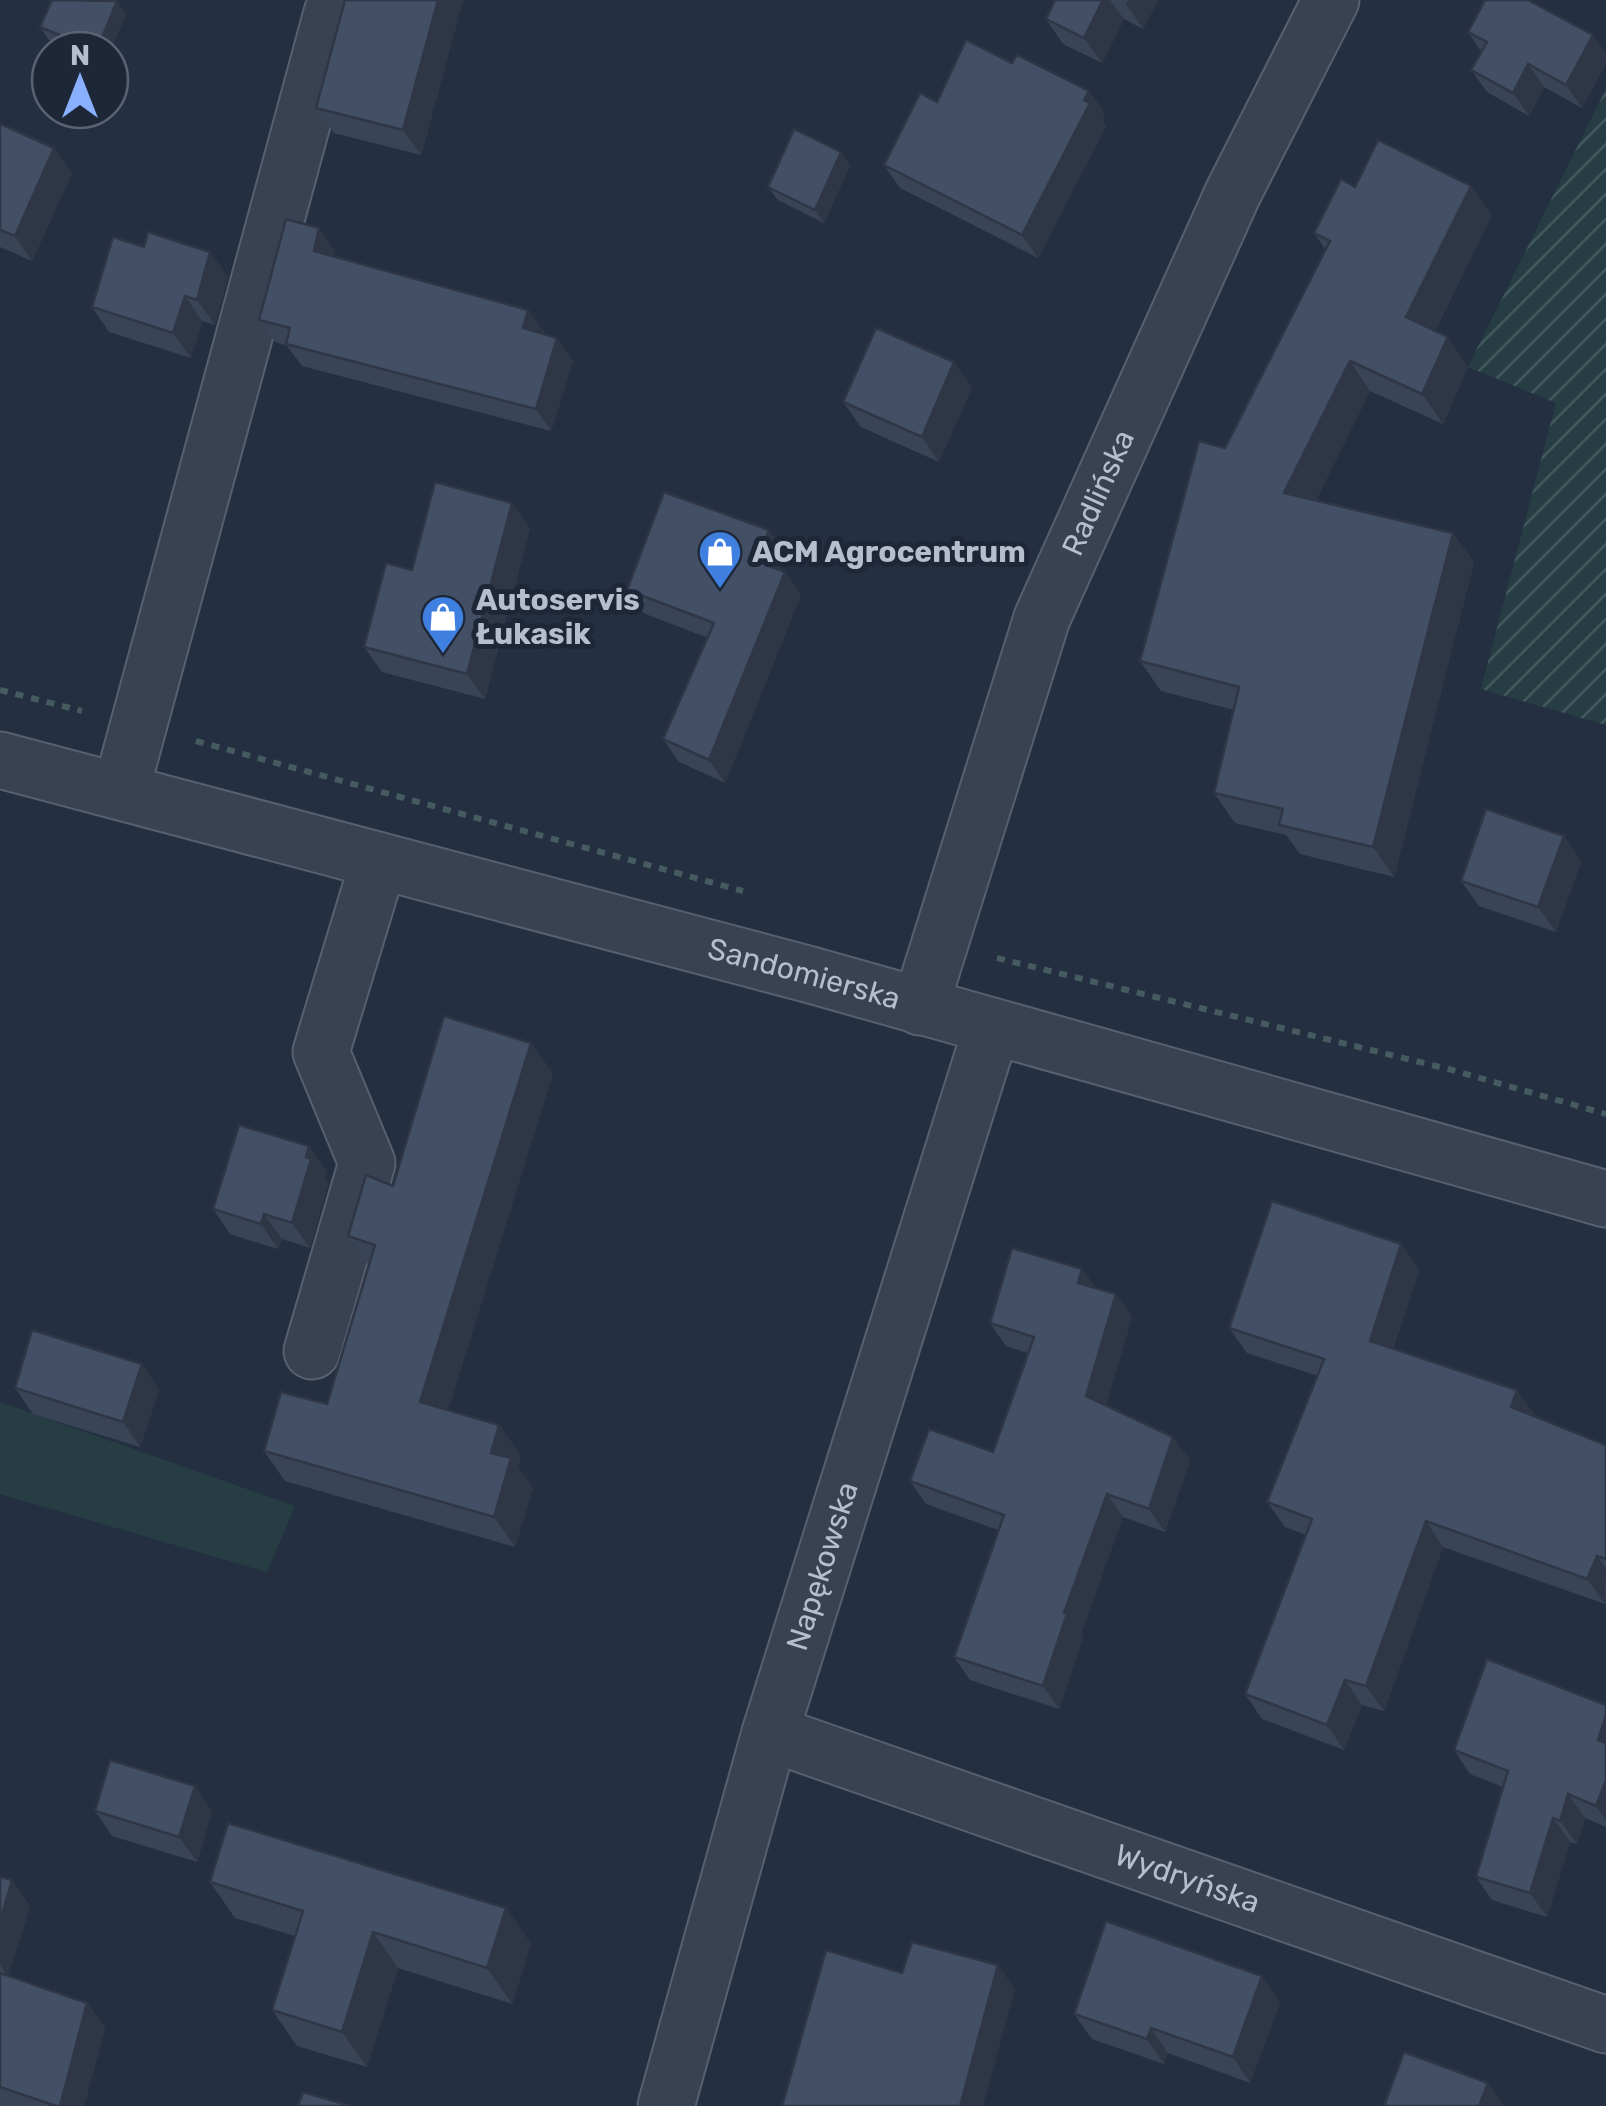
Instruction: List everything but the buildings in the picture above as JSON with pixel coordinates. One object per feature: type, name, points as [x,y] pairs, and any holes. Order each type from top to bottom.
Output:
[{"type":"street","name":"Radlińska","points":[[920,1007],[935,946],[1042,618],[1233,193],[1330,0]]},
{"type":"street","points":[[121,790],[332,13]]},
{"type":"street","name":"Sandomierska","points":[[0,760],[920,1007],[1606,1199]]},
{"type":"street","points":[[312,1351],[367,1163],[321,1052],[379,860]]},
{"type":"street","name":"Napękowska","points":[[666,2106],[770,1732],[992,1028]]},
{"type":"street","name":"Wydryńska","points":[[770,1732],[1606,2025]]},
{"type":"path","points":[[0,690],[753,894]]},
{"type":"path","points":[[935,946],[1432,1065],[1606,1114]]},
{"type":"green space","points":[[1606,89],[1606,725],[1481,689],[1556,403],[1468,367]]},
{"type":"green space","points":[[0,1402],[295,1506],[267,1572],[0,1494]]},
{"type":"place","name":"ACM Agrocentrum","points":[[720,590]]},
{"type":"place","name":"Autoservis Łukasik","points":[[443,655]]}]
